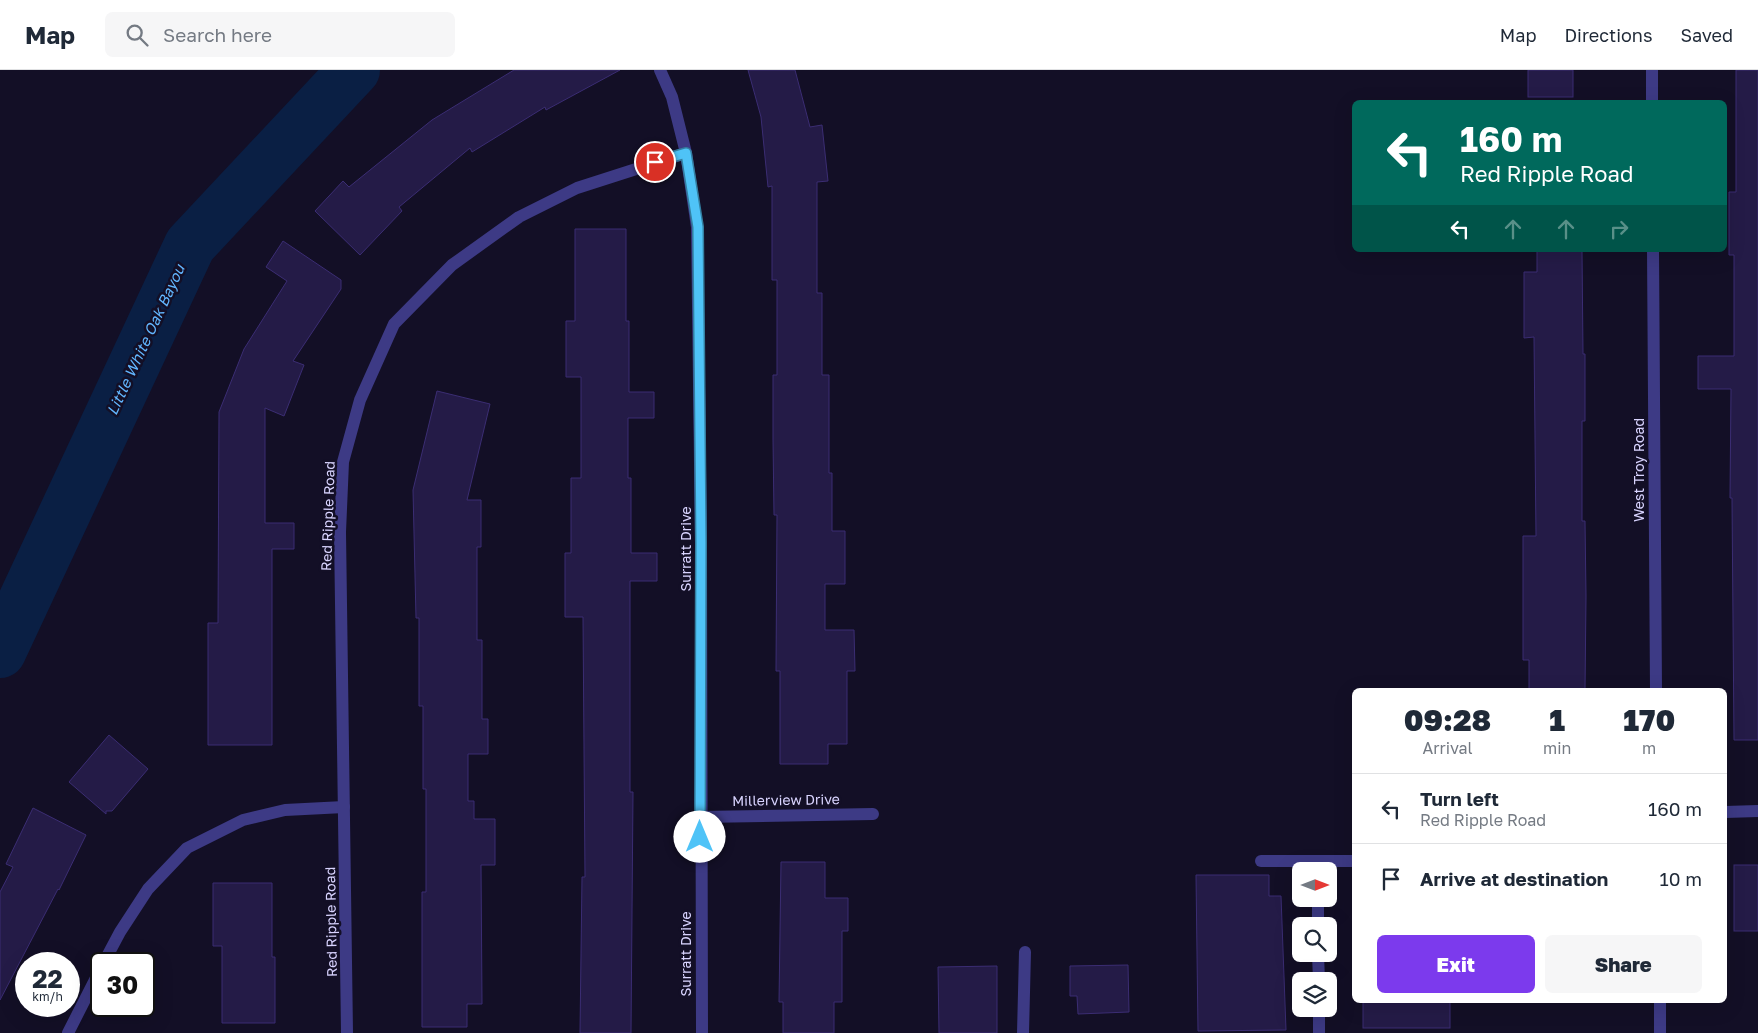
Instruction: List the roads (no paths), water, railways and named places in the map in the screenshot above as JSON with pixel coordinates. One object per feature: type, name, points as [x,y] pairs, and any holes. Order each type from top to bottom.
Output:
[{"type":"street","name":"Surratt Drive","points":[[660,70],[672,97],[686,153],[698,227],[702,1033]]},
{"type":"street","points":[[1652,70],[1652,100]]},
{"type":"street","name":"Red Ripple Road","points":[[347,1033],[340,532],[343,462],[360,400],[394,324],[452,265],[519,217],[577,188],[686,153]]},
{"type":"street","name":"West Troy Road","points":[[1653,252],[1656,688]]},
{"type":"street","points":[[109,952],[148,889],[187,848],[243,820],[284,810],[344,807]]},
{"type":"street","points":[[1727,812],[1758,811]]},
{"type":"street","name":"Millerview Drive","points":[[700,817],[873,814]]},
{"type":"street","points":[[1261,861],[1292,864]]},
{"type":"street","points":[[1338,863],[1352,861]]},
{"type":"street","points":[[1023,1033],[1025,952]]},
{"type":"street","points":[[68,1033],[90,990]]},
{"type":"street","points":[[1660,1003],[1660,1033]]},
{"type":"street","points":[[1319,1017],[1319,1033]]},
{"type":"waterway","name":"Little White Oak Bayou","points":[[0,652],[190,245],[354,70]]}]
